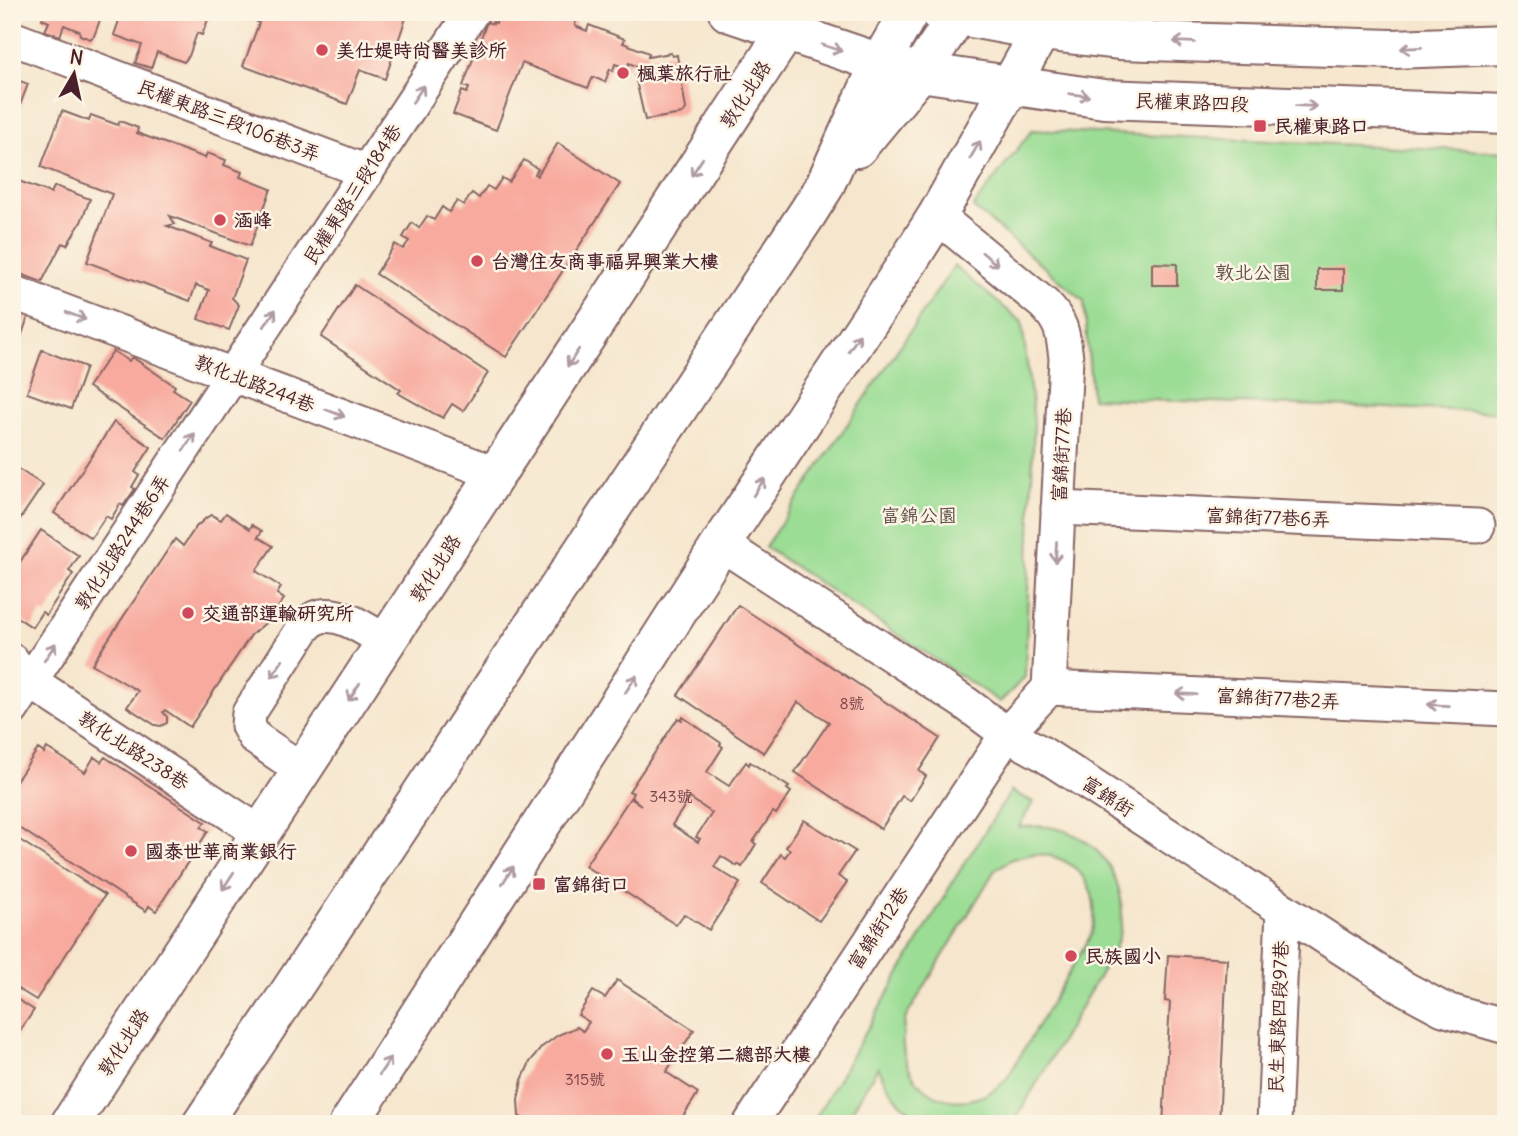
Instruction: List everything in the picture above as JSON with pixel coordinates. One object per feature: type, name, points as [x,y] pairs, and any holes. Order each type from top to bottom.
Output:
[{"type":"main road","name":"民權東路四段","points":[[728,12],[792,23],[880,63],[920,72],[1104,99],[1506,114]]},
{"type":"main road","points":[[824,187],[880,63],[909,12]]},
{"type":"main road","points":[[202,1124],[824,187],[920,72],[952,13],[1048,22],[1119,40],[1378,48],[1506,45]]},
{"type":"main road","points":[[348,1124],[721,544],[937,216],[1048,22]]},
{"type":"main road","name":"敦化北路","points":[[70,1124],[792,23]]},
{"type":"street","name":"民權東路三段184巷","points":[[233,375],[472,12]]},
{"type":"street","name":"民權東路三段106巷3弄","points":[[12,38],[367,172]]},
{"type":"street","name":"富錦街77巷","points":[[937,216],[1057,317],[1064,334],[1066,358],[1049,688]]},
{"type":"street","name":"敦化北路244巷","points":[[12,292],[497,474]]},
{"type":"street","name":"敦化北路244巷6弄","points":[[12,709],[21,671],[233,375]]},
{"type":"street","name":"富錦街77巷6弄","points":[[1058,508],[1478,526]]},
{"type":"street","name":"富錦街","points":[[721,544],[965,703],[1007,734],[1043,754],[1402,988],[1444,1009],[1506,1027]]},
{"type":"street","points":[[302,769],[255,738],[248,726],[249,713],[303,629],[315,618],[333,616],[359,625],[386,642]]},
{"type":"street","name":"敦化北路238巷","points":[[21,671],[260,832]]},
{"type":"street","points":[[1007,734],[1049,688]]},
{"type":"street","name":"富錦街77巷2弄","points":[[1049,688],[1506,709]]},
{"type":"street","name":"富錦街12巷","points":[[750,1124],[1007,734]]},
{"type":"street","name":"民生東路四段97巷","points":[[1274,1124],[1283,910]]},
{"type":"green space","name":"敦北公園","points":[[1032,130],[1506,152],[1506,412],[1092,398],[1084,301],[973,207]]},
{"type":"green space","name":"富錦公園","points":[[954,266],[1022,322],[1034,421],[1025,677],[1000,702],[765,547]]},
{"type":"green space","points":[[1011,791],[1033,802],[1019,827],[1035,826],[1062,830],[1095,848],[1106,862],[1115,878],[1122,914],[1114,950],[1013,1124],[950,1124],[917,1115],[903,1105],[890,1089],[878,1067],[844,1124],[812,1124],[957,875]],"holes":[[[1033,854],[1064,861],[1084,878],[1094,904],[1091,935],[1006,1080],[986,1094],[966,1100],[947,1099],[930,1092],[916,1079],[906,1062],[903,1041],[906,1017],[995,870],[1012,859]]]},
{"type":"building","points":[[44,12],[103,12],[94,36],[90,39],[64,25],[60,36],[45,31],[49,22],[42,19]]},
{"type":"building","points":[[122,12],[211,12],[202,35],[197,33],[189,56],[184,62],[157,52],[151,68],[135,63],[142,45],[114,35]]},
{"type":"building","name":"美仕媞時尚醫美診所","points":[[260,12],[408,12],[385,79],[360,70],[347,104],[243,66],[259,23]]},
{"type":"building","points":[[499,12],[556,12],[576,20],[575,26],[587,31],[589,25],[625,39],[623,43],[649,53],[648,57],[671,53],[672,56],[677,55],[686,109],[682,114],[645,120],[635,76],[638,76],[636,66],[629,63],[627,68],[615,64],[605,82],[593,77],[588,88],[522,63],[496,130],[453,114],[462,91],[467,93],[469,88],[463,86],[487,22],[496,23]]},
{"type":"building","points":[[12,78],[28,84],[12,126]]},
{"type":"building","name":"涵峰","points":[[62,111],[89,121],[91,115],[118,125],[120,121],[138,128],[137,133],[205,158],[207,153],[226,160],[224,165],[242,172],[240,177],[271,189],[250,246],[170,216],[175,224],[167,226],[212,243],[210,246],[246,260],[232,298],[239,305],[229,330],[198,319],[209,290],[196,285],[190,301],[87,262],[112,194],[41,167]]},
{"type":"building","name":"台灣住友商事福昇興業大樓","points":[[558,143],[620,184],[506,357],[376,274],[395,244],[403,249],[409,241],[403,237],[412,223],[419,228],[427,216],[434,220],[442,207],[449,212],[457,201],[464,205],[472,193],[479,198],[487,186],[494,190],[502,178],[509,182],[524,160],[538,169],[535,174],[537,176]]},
{"type":"building","points":[[16,180],[51,193],[54,187],[58,187],[90,199],[81,222],[67,245],[62,243],[42,282],[12,271],[12,182]]},
{"type":"building","points":[[1152,263],[1177,264],[1177,285],[1152,285]]},
{"type":"building","points":[[1317,269],[1343,269],[1343,290],[1317,290]]},
{"type":"building","points":[[355,285],[488,373],[463,411],[452,404],[443,418],[435,414],[398,393],[401,390],[321,337]]},
{"type":"building","points":[[12,308],[29,314],[13,360],[12,360]]},
{"type":"building","points":[[42,350],[86,367],[71,409],[27,393]]},
{"type":"building","points":[[113,351],[129,361],[132,357],[175,386],[173,389],[190,400],[165,438],[88,387]]},
{"type":"building","points":[[114,422],[151,447],[135,472],[139,475],[132,487],[135,489],[123,506],[120,504],[111,519],[106,516],[91,538],[54,513]]},
{"type":"building","points":[[12,465],[43,485],[12,531]]},
{"type":"building","points":[[226,513],[250,529],[252,525],[262,531],[258,537],[273,546],[256,571],[281,587],[277,594],[284,599],[269,620],[251,635],[190,727],[165,710],[163,712],[167,723],[155,725],[127,707],[138,691],[92,664],[175,539],[183,546],[206,518],[211,515],[221,520]]},
{"type":"building","points":[[41,530],[79,556],[69,571],[73,574],[46,615],[42,612],[32,627],[12,614],[12,574]]},
{"type":"building","points":[[738,605],[940,738],[919,771],[926,776],[910,801],[902,796],[881,829],[795,772],[829,722],[798,702],[764,753],[678,695]]},
{"type":"building","points":[[683,717],[723,747],[707,772],[729,786],[746,762],[749,765],[750,762],[789,787],[787,789],[791,792],[776,814],[773,812],[753,842],[756,844],[742,867],[721,856],[714,867],[740,883],[709,930],[684,914],[676,925],[585,866],[630,798],[641,805],[631,797],[633,793],[629,791],[678,718],[682,720]],"holes":[[[690,798],[712,813],[696,837],[700,839],[698,842],[672,825]]]},
{"type":"building","points":[[47,748],[85,772],[94,757],[101,762],[105,757],[205,822],[201,827],[208,831],[156,911],[149,906],[146,911],[12,823],[12,787],[38,749],[44,753]]},
{"type":"building","points":[[804,820],[855,851],[838,876],[847,882],[819,921],[762,883],[781,854],[785,857],[790,850],[786,847]]},
{"type":"building","points":[[12,835],[105,895],[36,1000],[12,985]]},
{"type":"building","points":[[1168,955],[1227,959],[1219,1124],[1163,1124],[1170,1002],[1165,1001]]},
{"type":"building","name":"玉山金控第二總部大樓","points":[[617,980],[694,1030],[666,1072],[698,1093],[678,1124],[522,1124],[525,1120],[519,1116],[518,1100],[522,1080],[530,1062],[542,1047],[558,1035],[577,1027],[583,1031],[589,1022],[578,1015],[593,991],[605,998]]},
{"type":"building","points":[[12,996],[34,1010],[12,1043]]},
{"type":"place","name":"美仕媞時尚醫美診所","points":[[322,50]]},
{"type":"place","name":"楓葉旅行社","points":[[623,73]]},
{"type":"place","name":"民權東路口","points":[[1260,126]]},
{"type":"place","name":"涵峰","points":[[220,220]]},
{"type":"place","name":"台灣住友商事福昇興業大樓","points":[[477,261]]},
{"type":"place","name":"交通部運輸研究所","points":[[188,613]]},
{"type":"place","name":"國泰世華商業銀行","points":[[131,851]]},
{"type":"place","name":"富錦街口","points":[[539,884]]},
{"type":"place","name":"民族國小","points":[[1071,956]]},
{"type":"place","name":"玉山金控第二總部大樓","points":[[607,1054]]}]
